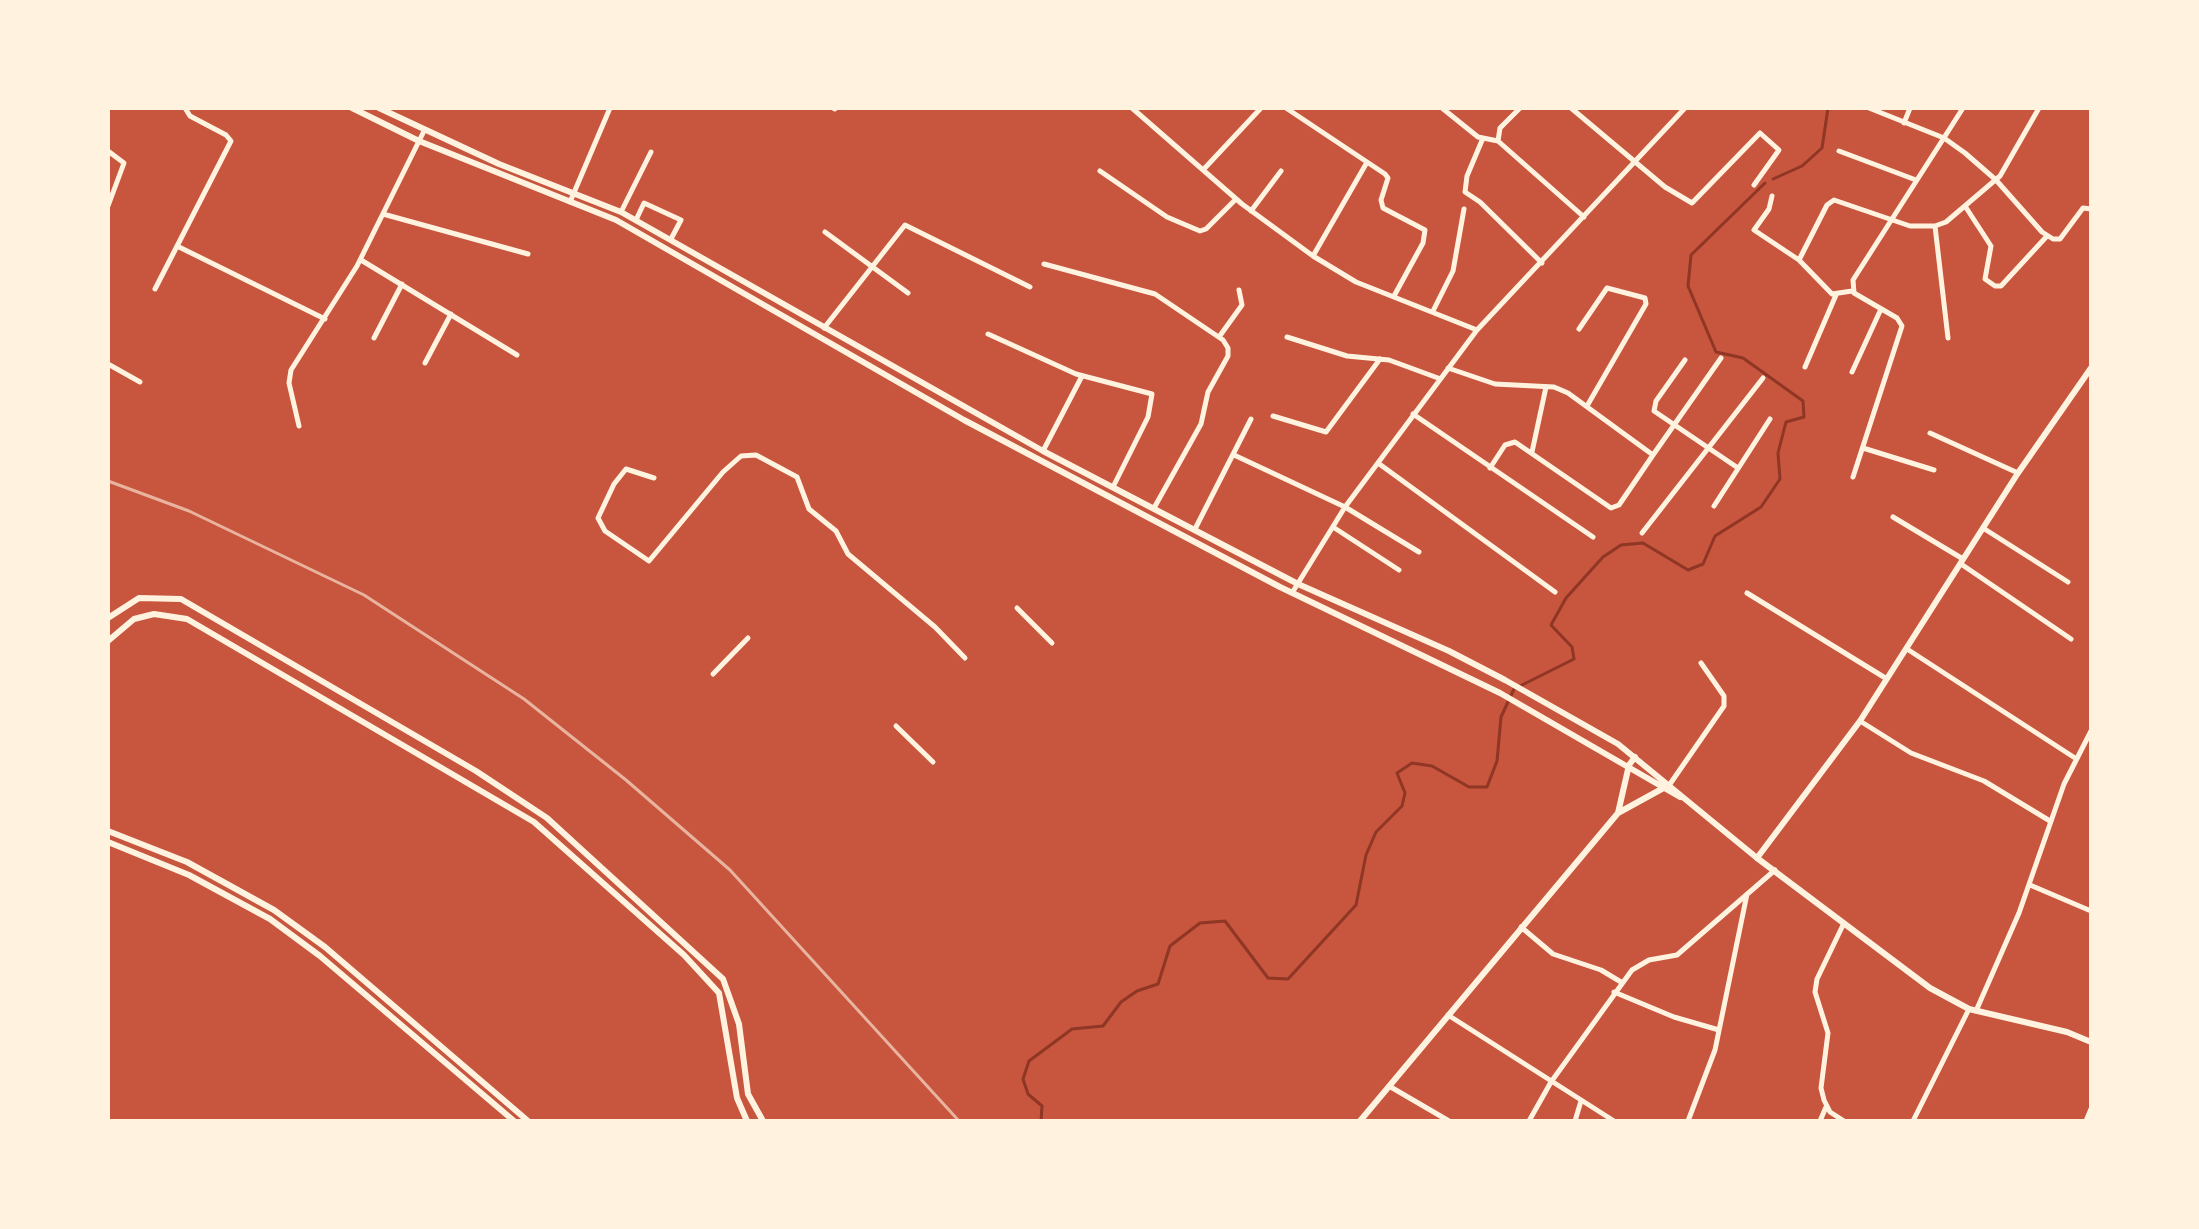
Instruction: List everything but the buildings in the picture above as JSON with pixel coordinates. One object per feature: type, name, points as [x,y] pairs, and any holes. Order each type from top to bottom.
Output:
[{"type":"street","points":[[155,289],[231,141],[226,135],[190,116],[185,108]]},
{"type":"street","points":[[352,108],[419,141],[616,220],[964,420],[1292,593],[1500,693],[1629,765],[1664,791],[1680,797]]},
{"type":"street","points":[[379,108],[499,164],[621,212],[1043,451],[1298,584],[1449,651],[1505,680],[1602,733],[1670,784],[1680,797],[1757,858],[1930,988],[1972,1010],[2042,1025],[2090,1041]]},
{"type":"street","points":[[570,202],[610,108]]},
{"type":"street","points":[[1132,108],[1236,199],[1313,256],[1356,282],[1477,330]]},
{"type":"street","points":[[1203,170],[1261,108]]},
{"type":"street","points":[[1286,108],[1388,178],[1381,200],[1383,208],[1425,230],[1423,243],[1394,296]]},
{"type":"street","points":[[1442,108],[1483,138],[1498,141],[1584,217]]},
{"type":"street","points":[[1498,141],[1500,128],[1520,108]]},
{"type":"street","points":[[1571,108],[1636,163],[1692,203],[1760,133],[1779,150],[1754,185]]},
{"type":"street","points":[[1292,593],[1345,507],[1438,378],[1477,330],[1685,108]]},
{"type":"street","points":[[1869,108],[1944,138],[1996,180],[2047,236],[2060,239],[2083,208],[2091,209]]},
{"type":"street","points":[[1904,123],[1910,108]]},
{"type":"street","points":[[1852,291],[1853,280],[1889,219],[1963,108]]},
{"type":"street","points":[[1799,260],[1827,205],[1834,200],[1910,226],[1935,226],[1996,180],[2039,108]]},
{"type":"street","points":[[299,426],[289,376],[361,260],[424,131]]},
{"type":"street","points":[[1483,138],[1464,183],[1465,192],[1480,202],[1542,263]]},
{"type":"street","points":[[108,151],[124,163],[108,206]]},
{"type":"street","points":[[1839,151],[1916,180]]},
{"type":"street","points":[[621,212],[651,152]]},
{"type":"street","points":[[1313,256],[1366,164]]},
{"type":"street","points":[[1100,171],[1167,217],[1200,231],[1206,229],[1236,199]]},
{"type":"street","points":[[1251,211],[1281,171]]},
{"type":"street","points":[[1772,196],[1769,209],[1754,230],[1799,260],[1828,291],[1836,295],[1852,291],[1897,318],[1902,326],[1853,477]]},
{"type":"street","points":[[636,220],[644,203],[681,220],[671,239]]},
{"type":"street","points":[[1965,206],[1991,246],[1985,279],[1995,286],[2001,286],[2047,236]]},
{"type":"street","points":[[1433,311],[1453,271],[1464,209]]},
{"type":"street","points":[[383,214],[528,254]]},
{"type":"street","points":[[823,329],[905,225],[1030,287]]},
{"type":"street","points":[[1935,226],[1948,338]]},
{"type":"street","points":[[825,232],[908,293]]},
{"type":"street","points":[[179,247],[325,319]]},
{"type":"street","points":[[361,260],[517,355]]},
{"type":"street","points":[[1044,264],[1155,294],[1219,337],[1228,348],[1228,356],[1210,385],[1201,424],[1154,508]]},
{"type":"street","points":[[374,338],[402,284]]},
{"type":"street","points":[[1579,329],[1607,288],[1645,298],[1646,304],[1587,406]]},
{"type":"street","points":[[1219,337],[1242,305],[1239,290]]},
{"type":"street","points":[[1805,367],[1836,295]]},
{"type":"street","points":[[1852,372],[1881,309]]},
{"type":"street","points":[[425,363],[451,314]]},
{"type":"street","points":[[988,334],[1082,376],[1152,394],[1148,417],[1113,487]]},
{"type":"street","points":[[1287,337],[1347,356],[1380,358],[1438,378]]},
{"type":"street","points":[[1273,416],[1326,432],[1380,358]]},
{"type":"street","points":[[1490,468],[1510,442],[1532,452],[1611,508],[1619,505],[1721,358]]},
{"type":"street","points":[[1685,360],[1654,407],[1656,413],[1738,468]]},
{"type":"street","points":[[108,364],[140,382]]},
{"type":"street","points":[[1448,368],[1495,384],[1546,387],[1568,393],[1653,455]]},
{"type":"street","points":[[1757,858],[1860,721],[2018,473],[2090,372]]},
{"type":"street","points":[[1043,451],[1082,376]]},
{"type":"street","points":[[1642,533],[1763,378]]},
{"type":"street","points":[[1532,452],[1546,387]]},
{"type":"street","points":[[1413,414],[1593,537]]},
{"type":"street","points":[[1195,529],[1251,419]]},
{"type":"street","points":[[1714,506],[1770,419]]},
{"type":"street","points":[[1930,433],[2018,473]]},
{"type":"street","points":[[1863,448],[1934,470]]},
{"type":"street","points":[[654,478],[626,469],[614,484],[598,518],[605,531],[649,561],[723,472],[741,456],[756,455],[797,477],[809,509],[836,531],[848,554],[935,627],[965,658]]},
{"type":"street","points":[[1234,455],[1345,507],[1419,552]]},
{"type":"street","points":[[1378,463],[1555,592]]},
{"type":"street","points":[[1893,517],[1962,561],[2071,639]]},
{"type":"street","points":[[1333,527],[1399,570]]},
{"type":"street","points":[[1983,528],[2068,582]]},
{"type":"street","points":[[1747,593],[1887,679]]},
{"type":"street","points":[[108,618],[139,598],[181,599],[476,771],[547,818],[723,979],[739,1024],[748,1094],[763,1121]]},
{"type":"street","points":[[1017,608],[1052,643]]},
{"type":"street","points":[[108,641],[134,619],[154,614],[187,619],[534,822],[684,955],[719,993],[737,1098],[747,1121]]},
{"type":"street","points":[[713,674],[748,638]]},
{"type":"street","points":[[1907,649],[2075,758]]},
{"type":"street","points":[[1360,1121],[1618,813],[1664,791],[1670,784],[1724,706],[1724,696],[1701,663]]},
{"type":"street","points":[[1860,721],[1911,753],[1984,781],[2050,821]]},
{"type":"street","points":[[896,726],[933,762]]},
{"type":"street","points":[[1913,1121],[1972,1010],[2030,885],[2050,821],[2075,758],[2088,742],[2091,731]]},
{"type":"street","points":[[1618,813],[1629,765],[1635,757]]},
{"type":"street","points":[[108,831],[187,862],[274,910],[325,947],[528,1121]]},
{"type":"street","points":[[108,842],[189,875],[270,919],[320,956],[514,1121]]},
{"type":"street","points":[[1529,1121],[1551,1082],[1621,982],[1640,964],[1677,955],[1775,870]]},
{"type":"street","points":[[2030,885],[2091,911]]},
{"type":"street","points":[[1688,1121],[1719,1030],[1747,894]]},
{"type":"street","points":[[1844,923],[1815,985],[1828,1033],[1821,1088],[1826,1107],[1844,1121]]},
{"type":"street","points":[[1521,927],[1553,954],[1601,970],[1621,982]]},
{"type":"street","points":[[1614,992],[1674,1017],[1719,1030]]},
{"type":"street","points":[[1447,1014],[1614,1121]]},
{"type":"street","points":[[1389,1086],[1449,1121]]},
{"type":"street","points":[[1575,1121],[1581,1101]]},
{"type":"street","points":[[1820,1121],[1826,1107]]},
{"type":"street","points":[[2086,1121],[2091,1109]]},
{"type":"waterway","points":[[1773,179],[1802,166],[1822,148],[1828,108]]},
{"type":"waterway","points":[[1041,1121],[1042,1106],[1028,1094],[1023,1079],[1029,1061],[1072,1029],[1103,1026],[1121,1002],[1137,991],[1158,984],[1170,946],[1200,923],[1225,921],[1268,978],[1288,979],[1356,905],[1366,855],[1376,832],[1402,806],[1405,793],[1397,773],[1412,763],[1432,766],[1469,787],[1487,787],[1497,761],[1501,717],[1514,689],[1574,659],[1572,647],[1551,625],[1566,598],[1603,557],[1621,545],[1643,543],[1688,570],[1703,564],[1715,536],[1761,507],[1780,479],[1778,453],[1786,422],[1804,417],[1803,401],[1743,358],[1716,352],[1688,286],[1691,255],[1765,183]]},
{"type":"railway","points":[[108,481],[189,511],[364,595],[524,699],[626,780],[730,870],[959,1121]]}]
